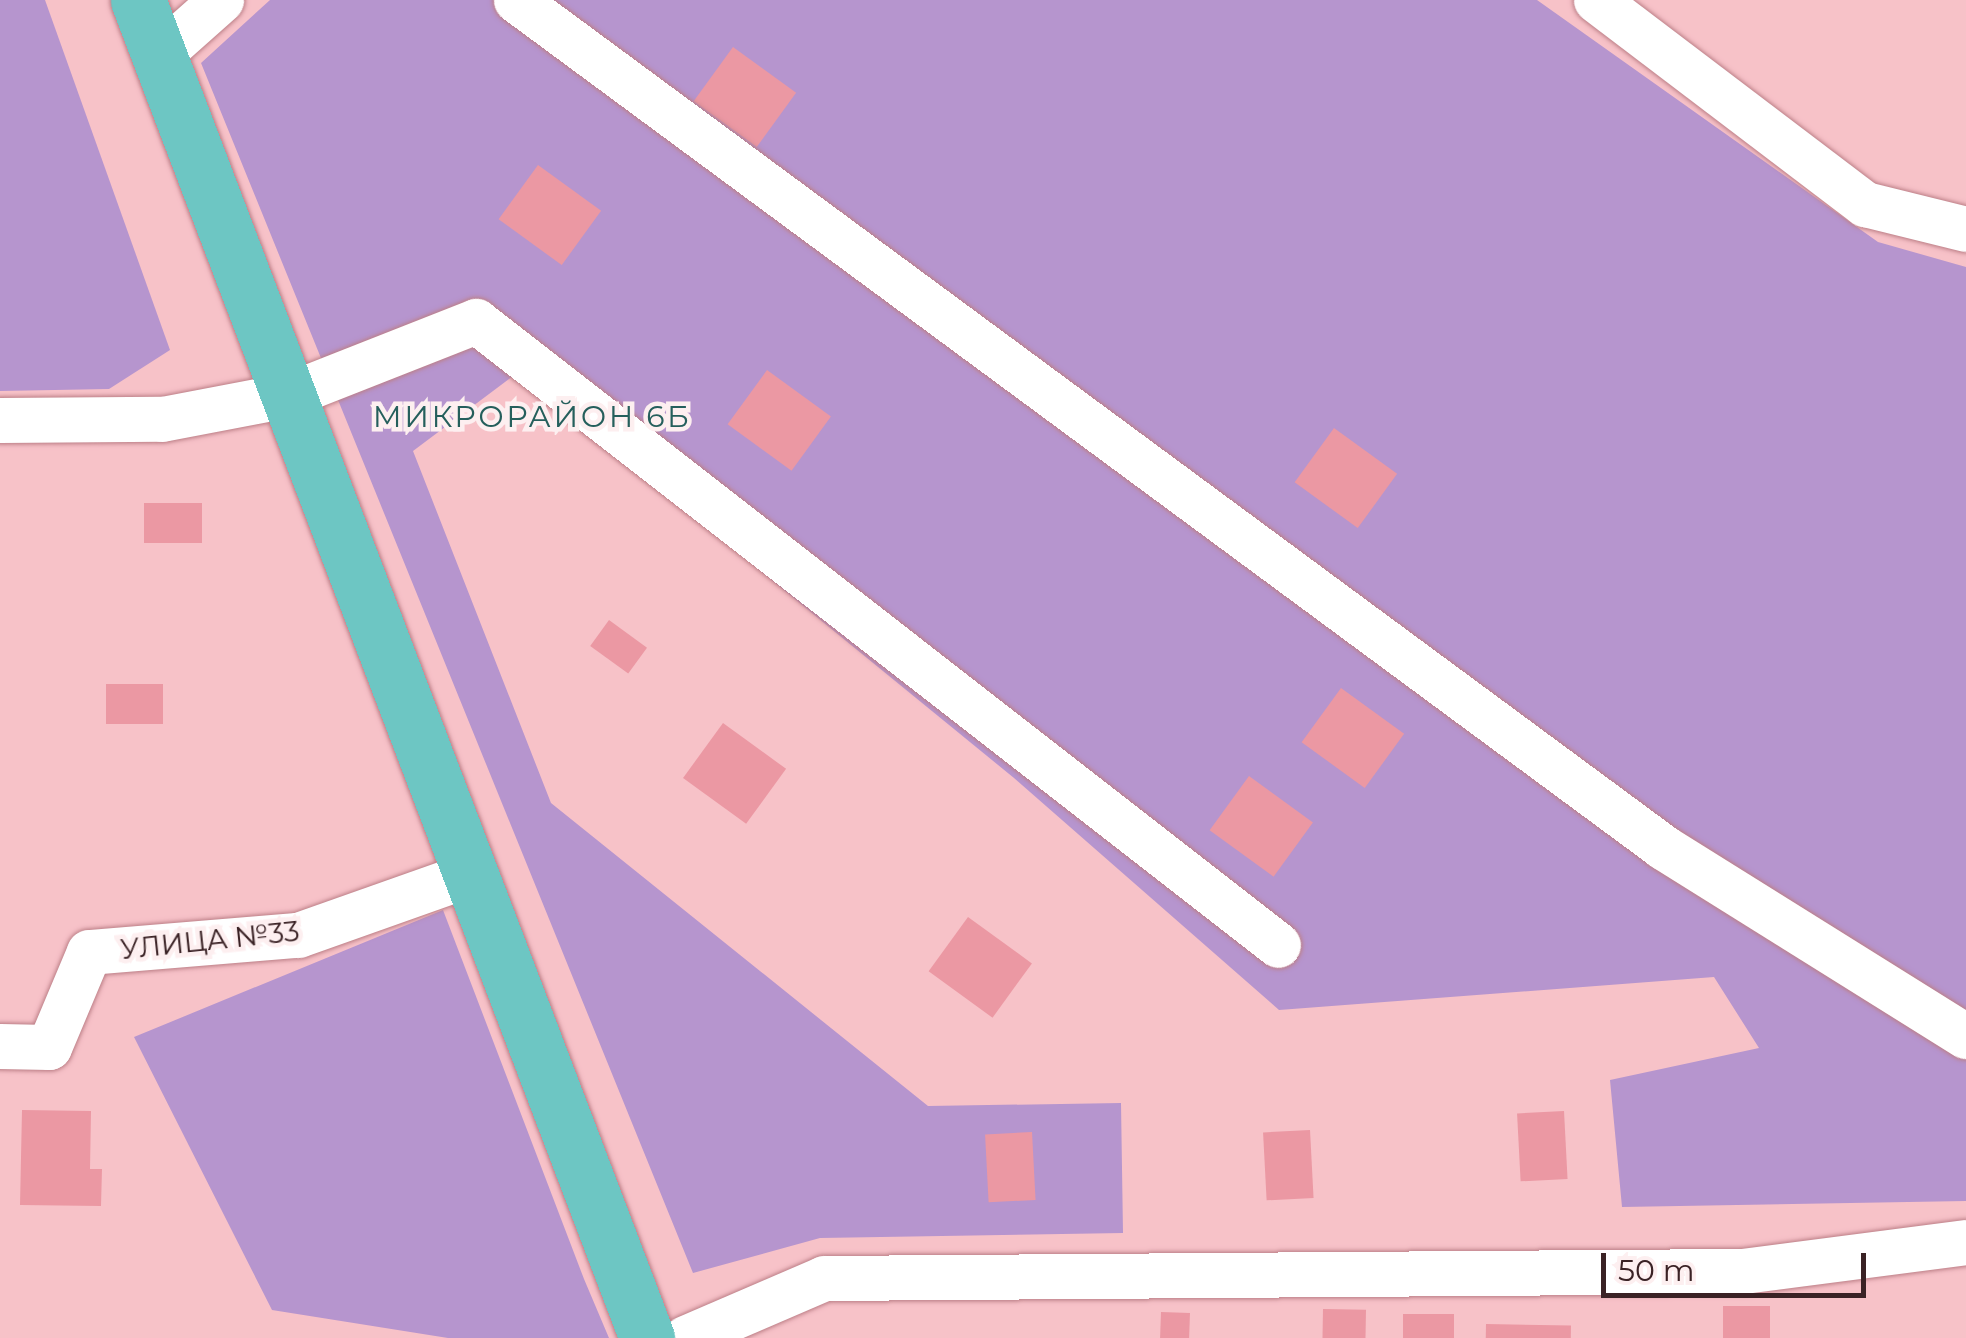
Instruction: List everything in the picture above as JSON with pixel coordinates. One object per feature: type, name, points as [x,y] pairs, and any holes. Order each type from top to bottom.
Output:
[{"type":"main road","points":[[138,0],[647,1338]]},
{"type":"street","points":[[159,55],[221,0]]},
{"type":"street","points":[[516,0],[1663,847],[1966,1036]]},
{"type":"street","points":[[1596,0],[1865,204],[1966,229]]},
{"type":"street","points":[[0,420],[162,419],[288,395],[476,321],[1278,945]]},
{"type":"street","name":"УЛИЦА №33","points":[[0,1046],[48,1047],[89,952],[298,934],[473,873]]},
{"type":"street","points":[[686,1338],[824,1278],[1743,1271],[1966,1242]]},
{"type":"shaded area","points":[[0,0],[45,0],[170,350],[109,389],[0,391]]},
{"type":"shaded area","points":[[270,0],[1537,0],[1878,242],[1966,267],[1966,1201],[1622,1207],[1610,1080],[1759,1048],[1714,977],[1279,1010],[1014,778],[753,565],[537,358],[413,451],[551,803],[928,1106],[1121,1103],[1123,1233],[820,1238],[693,1273],[201,63]]},
{"type":"shaded area","points":[[443,910],[609,1338],[448,1338],[272,1310],[134,1037]]},
{"type":"building","points":[[733,47],[796,93],[757,147],[694,101]]},
{"type":"building","points":[[538,165],[601,211],[562,265],[499,219]]},
{"type":"building","points":[[767,370],[831,416],[792,471],[728,424]]},
{"type":"building","points":[[1334,428],[1397,474],[1358,528],[1295,482]]},
{"type":"building","points":[[144,503],[202,503],[202,543],[144,543]]},
{"type":"building","points":[[609,620],[647,648],[628,674],[590,646]]},
{"type":"building","points":[[106,684],[163,684],[163,724],[106,724]]},
{"type":"building","points":[[1341,688],[1404,734],[1365,788],[1302,742]]},
{"type":"building","points":[[723,723],[786,769],[746,824],[683,778]]},
{"type":"building","points":[[1249,776],[1313,822],[1274,877],[1210,830]]},
{"type":"building","points":[[968,917],[1032,963],[993,1018],[929,971]]},
{"type":"building","points":[[22,1110],[91,1111],[90,1169],[102,1169],[101,1206],[20,1205]]},
{"type":"building","points":[[1564,1111],[1568,1179],[1521,1181],[1517,1113]]},
{"type":"building","points":[[1310,1130],[1314,1198],[1267,1200],[1263,1132]]},
{"type":"building","points":[[1032,1132],[1036,1200],[989,1202],[985,1134]]},
{"type":"building","points":[[1723,1306],[1770,1306],[1770,1338],[1723,1338]]},
{"type":"building","points":[[1323,1309],[1366,1310],[1366,1338],[1322,1338]]},
{"type":"building","points":[[1161,1312],[1190,1313],[1189,1338],[1160,1338]]},
{"type":"building","points":[[1403,1314],[1454,1314],[1454,1338],[1403,1338]]},
{"type":"building","points":[[1486,1324],[1571,1325],[1571,1338],[1486,1338]]},
{"type":"district","name":"МИКРОРАЙОН 6Б","points":[[532,417]]}]
